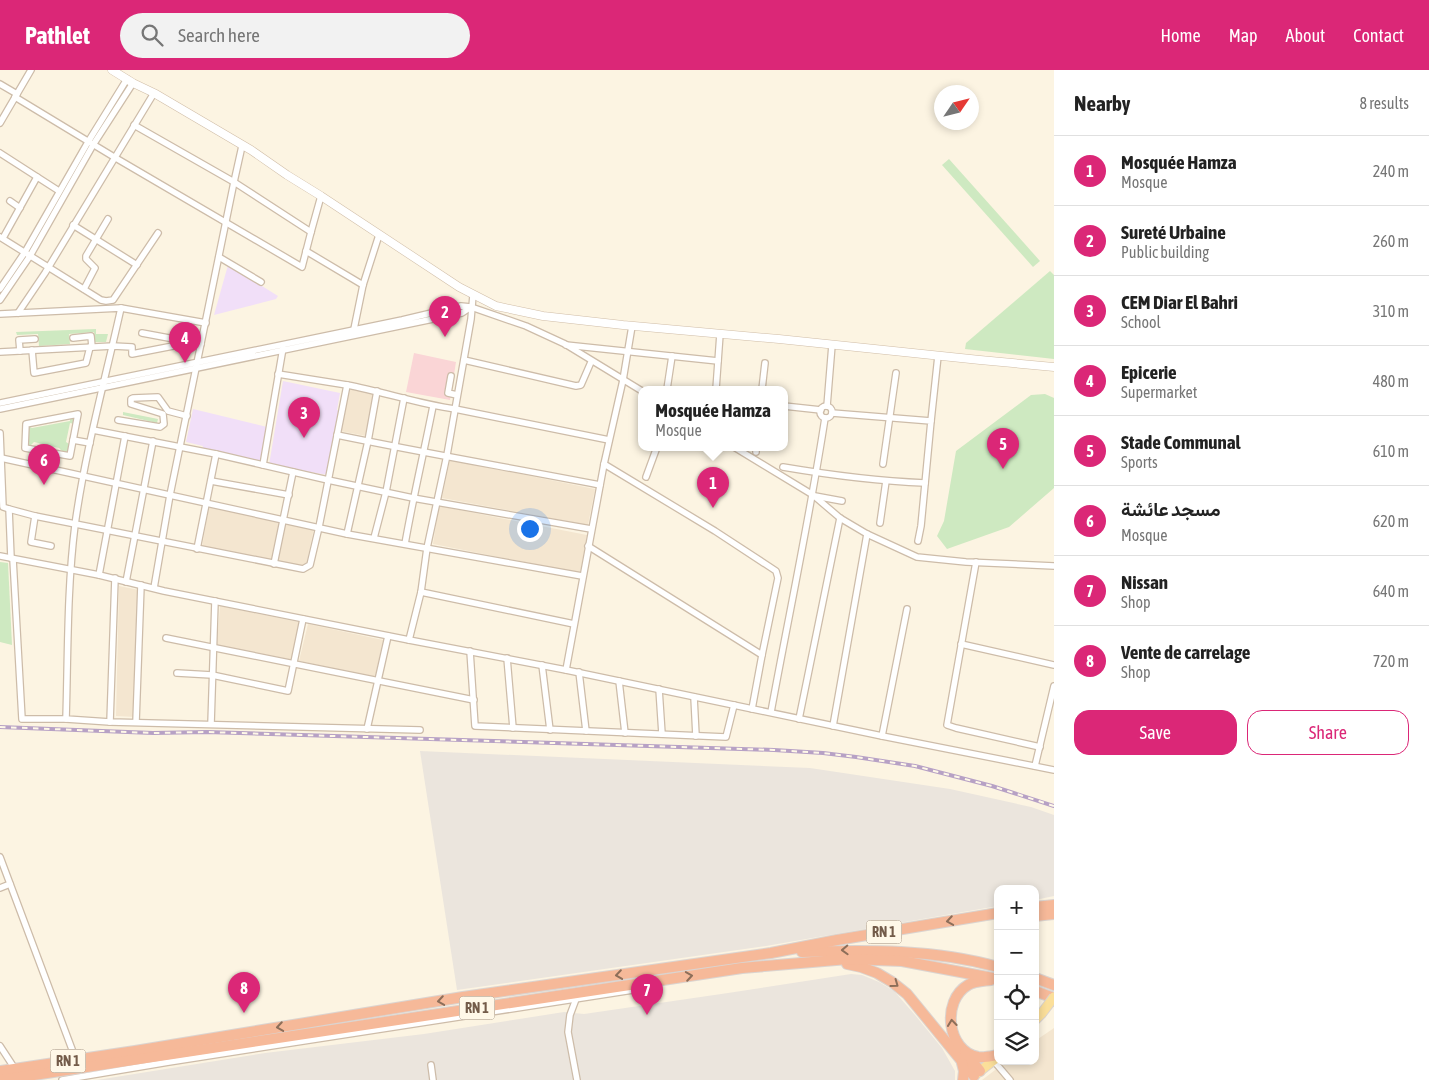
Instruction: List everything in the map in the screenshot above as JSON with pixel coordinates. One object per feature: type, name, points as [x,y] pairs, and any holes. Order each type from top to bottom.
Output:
[{"type":"highway","points":[[1039,907],[1054,905]]},
{"type":"highway","name":"RN 1","points":[[0,1072],[472,996],[771,953],[994,914]]},
{"type":"highway","points":[[1039,916],[1054,914]]},
{"type":"highway","points":[[771,953],[854,950],[894,951],[933,955],[994,966]]},
{"type":"highway","points":[[816,962],[848,959],[902,961],[994,978]]},
{"type":"highway","name":"RN 1","points":[[2,1080],[742,968],[816,962],[861,967],[877,973],[892,982],[918,1006],[972,1077]]},
{"type":"highway","points":[[972,1077],[962,1049],[952,1030],[950,1016],[952,1004],[967,985],[978,981],[994,979]]},
{"type":"highway","points":[[1039,979],[1054,985]]},
{"type":"highway","points":[[1039,992],[1054,997]]},
{"type":"highway","points":[[962,1049],[980,1058],[994,1058]]},
{"type":"highway","points":[[962,1062],[963,1080]]},
{"type":"main road","points":[[1039,1015],[1054,997]]},
{"type":"main road","points":[[972,1077],[994,1060]]},
{"type":"street","points":[[0,123],[31,70]]},
{"type":"street","points":[[112,70],[251,150],[286,175],[473,295],[496,306],[543,316],[632,326],[1054,367]]},
{"type":"street","points":[[0,289],[2,283],[28,254],[60,191],[130,81]]},
{"type":"street","points":[[0,84],[114,157],[302,267],[321,196]]},
{"type":"street","points":[[18,313],[49,266],[154,93]]},
{"type":"street","points":[[0,109],[6,113]]},
{"type":"street","points":[[134,126],[234,182],[310,232]]},
{"type":"street","points":[[0,300],[91,143]]},
{"type":"street","points":[[154,588],[170,495],[242,146]]},
{"type":"street","points":[[0,153],[60,191]]},
{"type":"street","points":[[37,177],[1,238],[101,300],[113,300],[158,233]]},
{"type":"street","points":[[10,201],[20,208]]},
{"type":"street","points":[[84,289],[95,268],[86,259],[108,219]]},
{"type":"street","points":[[73,225],[137,265]]},
{"type":"street","points":[[354,329],[363,285],[379,235]]},
{"type":"street","points":[[306,251],[363,285]]},
{"type":"street","points":[[219,257],[262,282]]},
{"type":"street","points":[[409,640],[421,592],[427,548],[456,409],[473,295]]},
{"type":"street","points":[[283,347],[354,329],[461,306],[471,307],[526,326],[565,344],[591,362],[638,389]]},
{"type":"street","points":[[0,409],[283,347],[462,313],[471,307]]},
{"type":"street","points":[[0,314],[121,308],[206,323]]},
{"type":"street","points":[[66,719],[70,570],[75,523],[90,444],[121,308]]},
{"type":"street","points":[[566,670],[591,529],[623,380],[632,326]]},
{"type":"street","points":[[142,333],[201,344]]},
{"type":"street","points":[[716,386],[720,334]]},
{"type":"street","points":[[32,350],[34,373],[86,364],[91,347],[91,336],[73,338]]},
{"type":"street","points":[[20,351],[19,340],[35,339]]},
{"type":"street","points":[[0,352],[112,346],[132,347],[132,354],[173,346],[174,339]]},
{"type":"street","points":[[565,344],[718,361]]},
{"type":"street","points":[[827,406],[832,344]]},
{"type":"street","points":[[262,465],[283,347]]},
{"type":"street","points":[[667,386],[672,356]]},
{"type":"street","points":[[918,541],[938,356]]},
{"type":"street","points":[[464,360],[576,386],[582,385],[591,362]]},
{"type":"street","points":[[762,386],[765,363]]},
{"type":"street","points":[[883,464],[896,373]]},
{"type":"street","points":[[278,374],[348,385],[432,406],[456,409],[609,440]]},
{"type":"street","points":[[451,376],[448,393],[457,395]]},
{"type":"street","points":[[0,403],[104,385]]},
{"type":"street","points":[[4,508],[35,516],[302,569],[310,565],[348,385]]},
{"type":"street","points":[[347,534],[377,391]]},
{"type":"street","points":[[118,420],[160,428],[164,424],[166,413],[158,397],[131,398],[131,404],[166,413],[186,416]]},
{"type":"street","points":[[374,538],[386,492],[404,398]]},
{"type":"street","points":[[405,544],[432,406]]},
{"type":"street","points":[[788,406],[821,410],[822,407],[827,406]]},
{"type":"street","points":[[827,406],[831,408],[832,413]]},
{"type":"street","points":[[821,410],[822,416],[826,418]]},
{"type":"street","points":[[832,413],[931,421]]},
{"type":"street","points":[[771,712],[826,418],[832,413]]},
{"type":"street","points":[[78,414],[73,440],[70,456],[25,448],[26,424],[78,414]]},
{"type":"street","points":[[93,430],[180,446],[413,498],[591,529]]},
{"type":"street","points":[[0,433],[1,478],[12,558],[22,718],[420,730]]},
{"type":"street","points":[[337,435],[600,485]]},
{"type":"street","points":[[99,574],[125,436]]},
{"type":"street","points":[[73,440],[90,444]]},
{"type":"street","points":[[126,582],[153,441]]},
{"type":"street","points":[[646,477],[656,451]]},
{"type":"street","points":[[741,451],[813,495],[840,518],[867,534],[917,557],[1054,566]]},
{"type":"street","points":[[197,549],[216,454]]},
{"type":"street","points":[[1,458],[347,534],[582,576]]},
{"type":"street","points":[[604,464],[715,531],[776,572],[778,578],[752,709]]},
{"type":"street","points":[[783,467],[886,481],[925,482]]},
{"type":"street","points":[[274,564],[294,472]]},
{"type":"street","points":[[211,481],[289,495]]},
{"type":"street","points":[[880,523],[886,481]]},
{"type":"street","points":[[813,495],[842,501]]},
{"type":"street","points":[[35,516],[31,542],[51,546]]},
{"type":"street","points":[[799,719],[840,518]]},
{"type":"street","points":[[833,726],[867,534]]},
{"type":"street","points":[[588,546],[762,655]]},
{"type":"street","points":[[0,556],[99,574],[126,582],[215,601],[579,672],[734,706],[1054,770]]},
{"type":"street","points":[[976,562],[947,725],[1040,747]]},
{"type":"street","points":[[110,722],[115,578]]},
{"type":"street","points":[[136,722],[141,585]]},
{"type":"street","points":[[421,592],[574,624]]},
{"type":"street","points":[[211,724],[215,601]]},
{"type":"street","points":[[882,736],[907,609]]},
{"type":"street","points":[[177,673],[212,675],[288,691],[303,619]]},
{"type":"street","points":[[367,729],[388,636]]},
{"type":"street","points":[[166,638],[474,700]]},
{"type":"street","points":[[961,644],[1054,665]]},
{"type":"street","points":[[470,652],[475,726],[726,737],[734,706]]},
{"type":"street","points":[[507,658],[513,728]]},
{"type":"street","points":[[542,665],[550,730]]},
{"type":"street","points":[[579,672],[586,731]]},
{"type":"street","points":[[619,681],[625,733]]},
{"type":"street","points":[[1035,766],[1054,686]]},
{"type":"street","points":[[659,689],[662,734]]},
{"type":"street","points":[[694,697],[696,736]]},
{"type":"street","points":[[0,857],[1,864],[76,1060]]},
{"type":"street","points":[[0,888],[10,884]]},
{"type":"street","points":[[62,1080],[633,990],[654,982]]},
{"type":"street","points":[[576,999],[570,1015],[568,1032],[577,1080]]},
{"type":"street","points":[[0,1046],[15,1069]]},
{"type":"street","points":[[431,1065],[433,1080]]},
{"type":"street","points":[[1000,1065],[1010,1080]]},
{"type":"shaded area","points":[[228,265],[278,296],[276,299],[214,315]]},
{"type":"shaded area","points":[[414,353],[456,362],[450,400],[406,392]]},
{"type":"shaded area","points":[[283,381],[340,393],[337,410],[341,411],[328,475],[269,465]]},
{"type":"shaded area","points":[[350,388],[375,393],[366,436],[340,431]]},
{"type":"shaded area","points":[[193,409],[267,427],[261,461],[202,450],[203,446],[186,442]]},
{"type":"shaded area","points":[[450,460],[595,489],[588,525],[442,498]]},
{"type":"shaded area","points":[[439,506],[587,535],[580,573],[433,544]]},
{"type":"shaded area","points":[[209,507],[314,528],[306,566],[202,547]]},
{"type":"shaded area","points":[[119,586],[139,590],[136,717],[116,716]]},
{"type":"shaded area","points":[[220,606],[303,623],[293,660],[217,645]]},
{"type":"shaded area","points":[[308,624],[383,640],[375,677],[299,661]]},
{"type":"shaded area","points":[[420,751],[810,768],[950,789],[1031,807],[1054,815],[1054,896],[1039,899],[1039,885],[994,885],[994,907],[766,946],[457,990]]},
{"type":"shaded area","points":[[851,974],[862,975],[894,991],[942,1048],[955,1071],[955,1080],[97,1080],[265,1053],[424,1034],[564,1012],[584,1014]]},
{"type":"shaded area","points":[[1054,1028],[1054,1080],[982,1080],[1002,1065],[1039,1065],[1039,1038]]},
{"type":"green space","points":[[949,159],[1040,261],[1033,267],[942,165]]},
{"type":"green space","points":[[1050,271],[1054,275],[1054,359],[965,349],[966,343]]},
{"type":"green space","points":[[96,329],[96,334],[108,334],[106,342],[95,342],[94,332],[69,334],[70,344],[39,346],[38,334],[17,335],[16,332]]},
{"type":"green space","points":[[1045,394],[1054,398],[1054,488],[1009,527],[947,549],[937,536],[944,521],[956,451],[1031,395]]},
{"type":"green space","points":[[123,412],[158,419],[157,423],[123,415]]},
{"type":"green space","points":[[70,417],[74,417],[74,424],[70,423],[66,442],[69,444],[68,452],[34,442],[29,445],[28,426],[32,428],[70,421]]},
{"type":"green space","points":[[0,562],[8,563],[12,645],[0,642]]},
{"type":"railway","points":[[0,727],[153,733],[207,732],[823,753],[915,766],[992,786],[1054,806]]},
{"type":"place","name":"Sureté Urbaine","points":[[445,337]]},
{"type":"place","name":"Epicerie","points":[[185,363]]},
{"type":"place","name":"CEM Diar El Bahri","points":[[304,438]]},
{"type":"place","name":"Stade Communal","points":[[1003,469]]},
{"type":"place","name":"مسجد عائشة","points":[[44,485]]},
{"type":"place","name":"Mosquée Hamza","points":[[713,508]]},
{"type":"place","name":"Vente de carrelage","points":[[244,1013]]},
{"type":"place","name":"Nissan","points":[[647,1015]]}]
